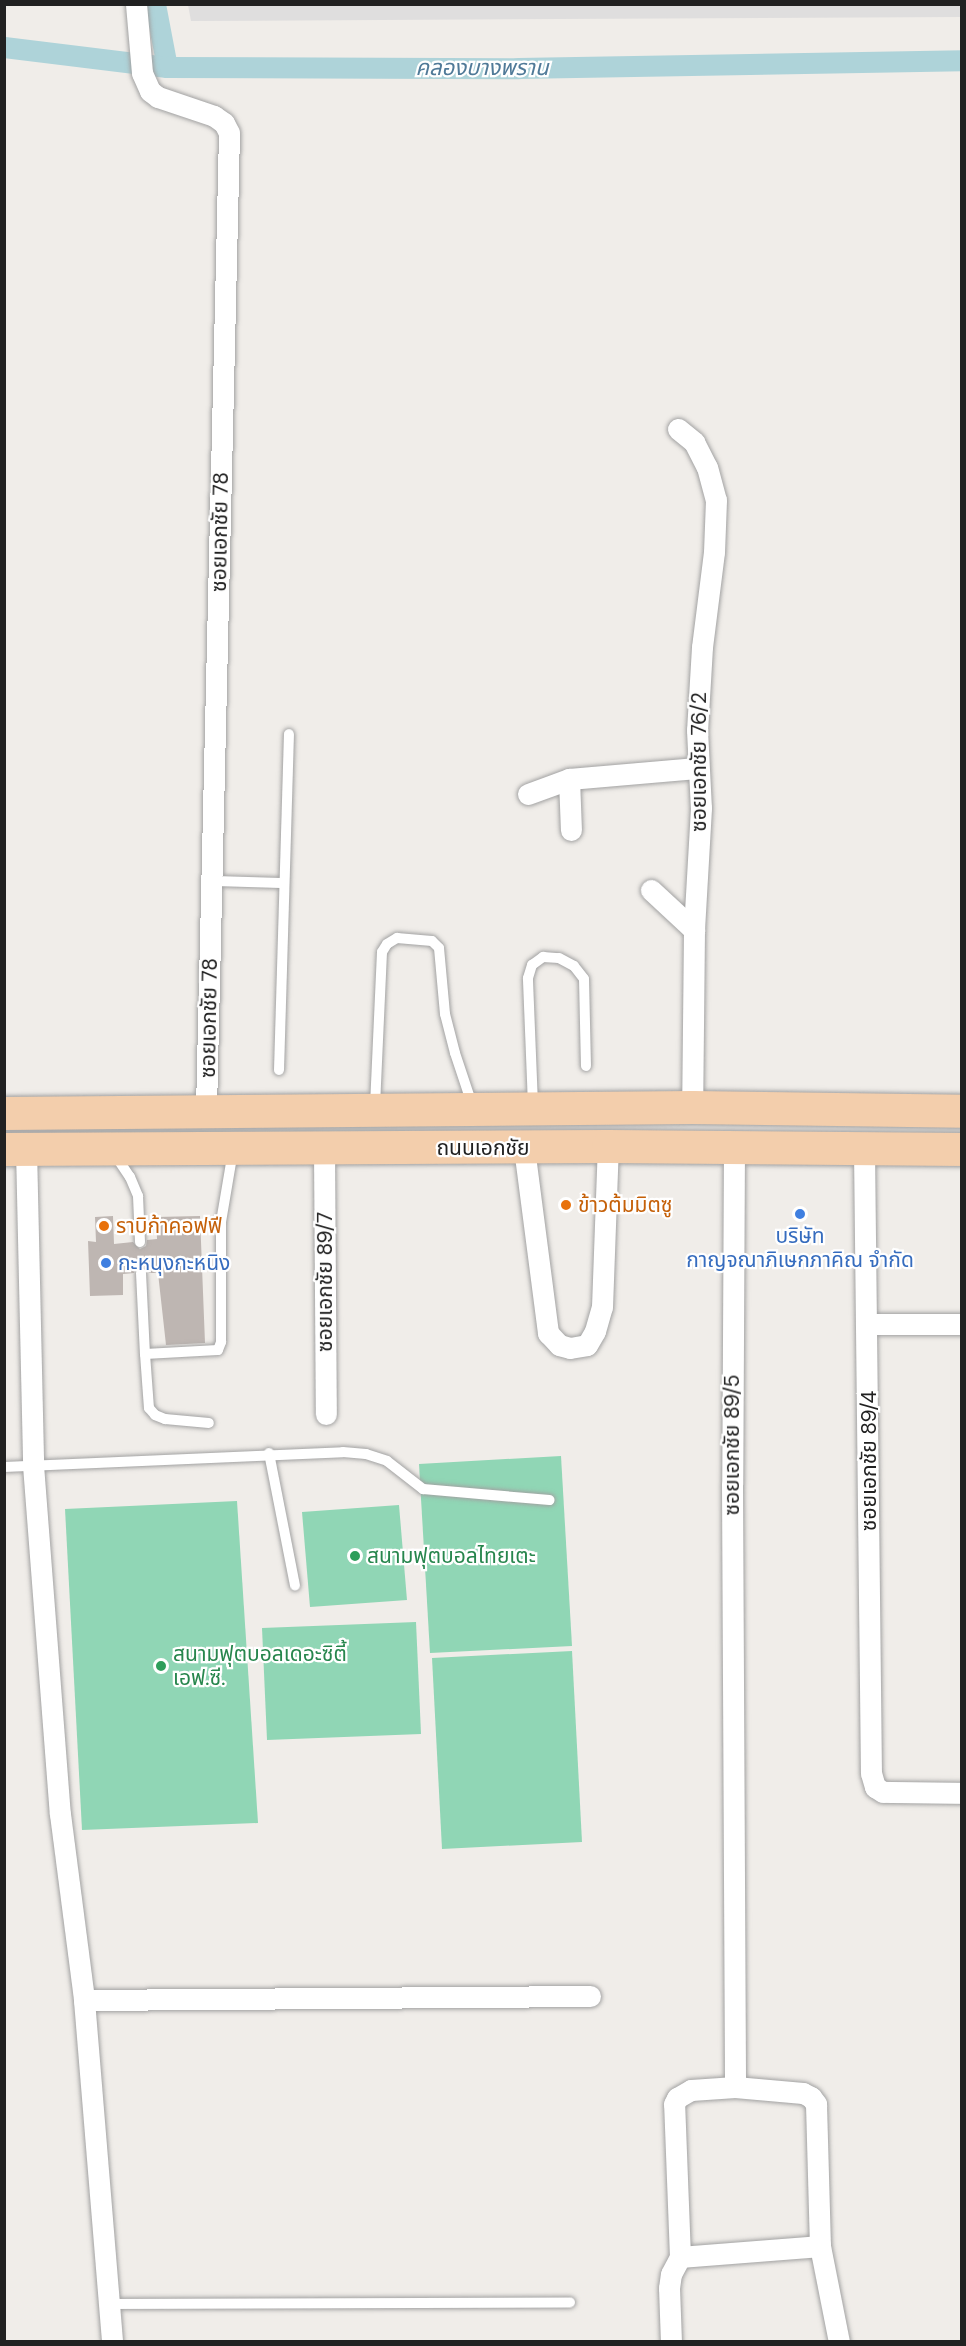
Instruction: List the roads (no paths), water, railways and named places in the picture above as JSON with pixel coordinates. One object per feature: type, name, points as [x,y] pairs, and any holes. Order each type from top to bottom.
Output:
[{"type":"main road","name":"ถนนเอกชัย","points":[[4,1113],[692,1107],[962,1111]]},
{"type":"main road","name":"ถนนเอกชัย","points":[[15,1149],[608,1146],[962,1149]]},
{"type":"street","name":"ซอยเอกชัย 78","points":[[137,9],[142,73],[150,92],[158,97],[214,116],[224,123],[229,133],[206,1112]]},
{"type":"street","name":"ซอยเอกชัย 76/2","points":[[678,429],[694,442],[707,468],[716,500],[714,552],[702,647],[697,768],[701,808],[694,930],[692,1107]]},
{"type":"street","points":[[528,794],[569,779],[697,768]]},
{"type":"street","points":[[569,779],[571,830]]},
{"type":"street","points":[[651,890],[694,930]]},
{"type":"street","points":[[524,1148],[548,1333],[559,1345],[570,1348],[587,1345],[596,1331],[602,1306],[608,1146]]},
{"type":"street","name":"ซอยเอกชัย 89/5","points":[[734,1147],[732,1484],[735,2087]]},
{"type":"street","points":[[15,1149],[33,1465],[60,1814],[84,2000],[112,2342]]},
{"type":"street","name":"ซอยเอกชัย 89/7","points":[[324,1149],[326,1414]]},
{"type":"street","name":"ซอยเอกชัย 89/4","points":[[864,1149],[868,1324],[871,1773],[875,1787],[883,1792],[962,1793]]},
{"type":"street","points":[[868,1324],[962,1324]]},
{"type":"street","points":[[84,2000],[590,1996]]},
{"type":"street","points":[[671,2342],[669,2288],[671,2274],[680,2257],[674,2104],[681,2093],[735,2087],[803,2093],[816,2104],[820,2246],[839,2342]]},
{"type":"street","points":[[680,2257],[820,2246]]},
{"type":"lane","points":[[279,1070],[289,734]]},
{"type":"lane","points":[[212,881],[284,883]]},
{"type":"lane","points":[[375,1109],[382,952],[387,944],[397,938],[432,941],[438,948],[445,1014],[454,1053],[474,1108]]},
{"type":"lane","points":[[533,1108],[528,978],[532,965],[543,957],[559,958],[574,966],[585,979],[586,1066]]},
{"type":"lane","points":[[111,1148],[130,1177],[138,1196],[140,1242]]},
{"type":"lane","points":[[145,1354],[214,1352],[220,1346],[221,1222],[233,1148]]},
{"type":"lane","points":[[141,1273],[149,1408],[155,1415],[165,1419],[209,1423]]},
{"type":"lane","points":[[269,1453],[296,1585]]},
{"type":"lane","points":[[4,1467],[269,1453],[366,1454],[387,1461],[423,1489],[550,1500]]},
{"type":"lane","points":[[110,2304],[570,2302]]},
{"type":"waterway","points":[[155,4],[167,67]]},
{"type":"waterway","name":"คลองบางพราน","points":[[4,47],[167,67],[518,68],[962,60]]},
{"type":"place","name":"ข้าวต้มมิตซู","points":[[566,1205]]},
{"type":"place","name":"บริษัท กาญจณาภิเษกภาคิณ จำกัด","points":[[800,1214]]},
{"type":"place","name":"ราบิก้าคอฟฟี","points":[[104,1226]]},
{"type":"place","name":"กะหนุงกะหนิง","points":[[106,1263]]},
{"type":"place","name":"สนามฟุตบอลไทยเตะ","points":[[355,1556]]},
{"type":"place","name":"สนามฟุตบอลเดอะซิตี้ เอฟ.ซี.","points":[[161,1666]]}]
